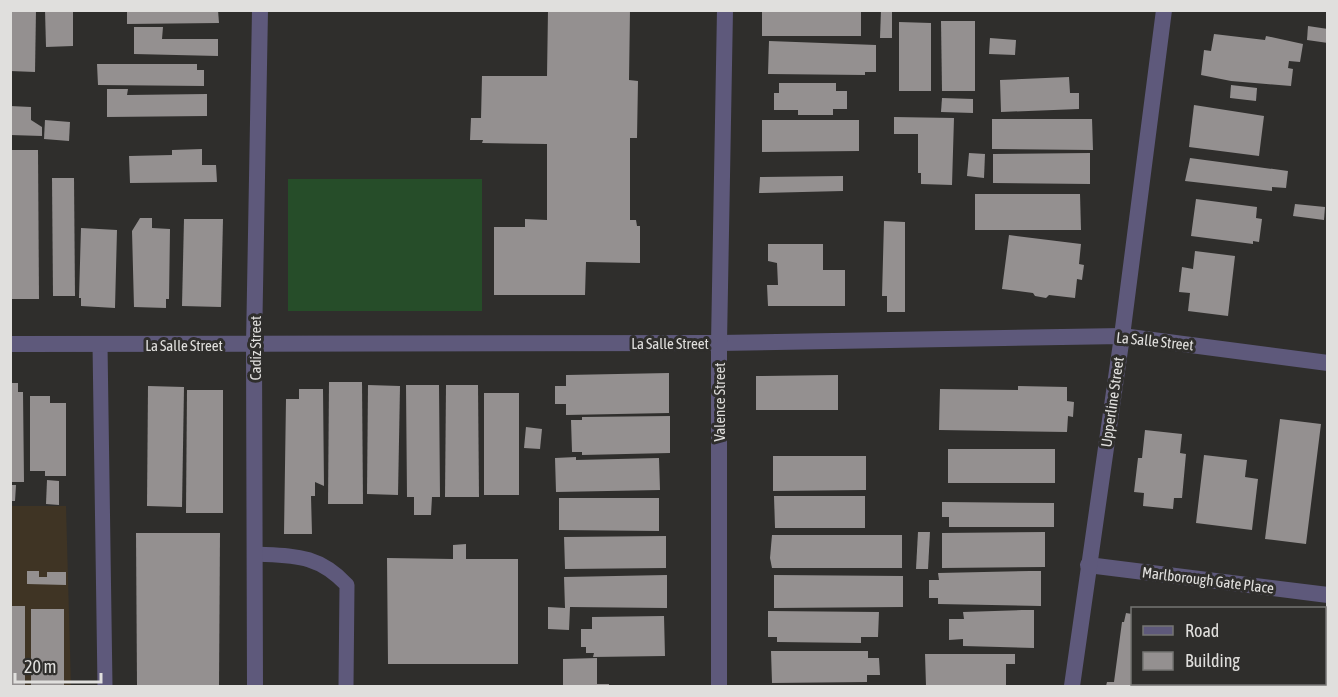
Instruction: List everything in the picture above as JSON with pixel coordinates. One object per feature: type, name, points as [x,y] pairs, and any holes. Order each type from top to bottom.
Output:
[{"type":"street","name":"Cadiz Street","points":[[255,687],[254,345],[260,10]]},
{"type":"street","name":"Valence Street","points":[[719,687],[719,343],[725,10]]},
{"type":"street","name":"Upperline Street","points":[[1072,687],[1122,336],[1164,10]]},
{"type":"street","name":"La Salle Street","points":[[10,344],[719,343],[1122,336],[1328,363]]},
{"type":"street","name":"Marlborough Gate Place","points":[[1088,565],[1328,595]]},
{"type":"lane","points":[[99,344],[105,687]]},
{"type":"lane","points":[[255,554],[302,557],[332,568],[347,585],[346,687]]},
{"type":"shaded area","points":[[11,506],[66,506],[71,686],[11,686]]},
{"type":"green space","points":[[288,179],[482,179],[482,311],[288,311]]},
{"type":"building","points":[[10,10],[36,10],[35,72],[10,71]]},
{"type":"building","points":[[45,10],[73,10],[73,46],[46,47]]},
{"type":"building","points":[[127,10],[218,10],[219,23],[127,24]]},
{"type":"building","points":[[548,10],[630,10],[629,80],[638,81],[637,138],[630,138],[630,220],[636,220],[637,226],[640,226],[640,263],[586,262],[585,295],[494,295],[494,227],[525,227],[525,219],[547,220],[547,144],[482,143],[483,140],[470,140],[471,118],[481,118],[482,76],[547,76]]},
{"type":"building","points":[[762,10],[861,10],[861,36],[762,36]]},
{"type":"building","points":[[881,10],[892,10],[892,38],[880,38]]},
{"type":"building","points":[[941,21],[975,21],[975,91],[942,91]]},
{"type":"building","points":[[899,22],[931,23],[931,91],[899,91]]},
{"type":"building","points":[[1308,26],[1328,29],[1328,43],[1307,40]]},
{"type":"building","points":[[134,27],[163,27],[162,39],[218,39],[218,56],[134,54]]},
{"type":"building","points":[[1214,34],[1265,40],[1266,36],[1303,44],[1300,62],[1289,61],[1288,68],[1293,69],[1291,86],[1231,81],[1201,75],[1204,50],[1211,51]]},
{"type":"building","points":[[990,38],[1016,40],[1015,55],[989,54]]},
{"type":"building","points":[[769,41],[876,45],[876,72],[865,72],[865,75],[768,74]]},
{"type":"building","points":[[97,64],[197,64],[197,70],[204,70],[204,86],[98,85]]},
{"type":"building","points":[[1069,77],[1070,93],[1079,93],[1079,109],[1001,112],[1000,80]]},
{"type":"building","points":[[779,83],[836,83],[836,91],[847,91],[847,109],[833,109],[833,115],[798,115],[798,110],[774,110],[774,93],[779,93]]},
{"type":"building","points":[[1231,85],[1257,88],[1256,101],[1230,98]]},
{"type":"building","points":[[107,89],[128,89],[127,95],[207,94],[207,116],[107,117]]},
{"type":"building","points":[[942,98],[973,99],[973,113],[941,112]]},
{"type":"building","points":[[1194,105],[1264,116],[1259,156],[1189,147]]},
{"type":"building","points":[[10,106],[31,107],[31,120],[42,127],[42,136],[10,135]]},
{"type":"building","points":[[894,117],[954,118],[952,185],[921,184],[921,173],[918,173],[918,134],[894,134]]},
{"type":"building","points":[[992,119],[1092,119],[1093,150],[992,149]]},
{"type":"building","points":[[45,120],[70,122],[69,141],[44,139]]},
{"type":"building","points":[[762,120],[859,120],[859,151],[762,152]]},
{"type":"building","points":[[202,149],[202,165],[216,165],[217,182],[130,183],[129,156],[172,155],[172,150]]},
{"type":"building","points":[[10,150],[38,150],[39,299],[10,299]]},
{"type":"building","points":[[969,153],[985,154],[984,178],[967,176]]},
{"type":"building","points":[[1090,153],[1090,184],[993,183],[993,154]]},
{"type":"building","points":[[1190,158],[1288,171],[1286,188],[1272,187],[1272,191],[1185,181]]},
{"type":"building","points":[[843,176],[843,191],[759,193],[760,177]]},
{"type":"building","points":[[52,178],[74,178],[75,296],[53,296]]},
{"type":"building","points":[[975,194],[1080,194],[1081,230],[975,230]]},
{"type":"building","points":[[1196,199],[1257,207],[1256,218],[1262,219],[1259,242],[1253,241],[1253,244],[1191,236]]},
{"type":"building","points":[[1295,204],[1325,207],[1324,220],[1293,216]]},
{"type":"building","points":[[140,218],[152,218],[152,228],[170,229],[169,299],[166,299],[166,308],[134,307],[132,231]]},
{"type":"building","points":[[184,219],[223,219],[221,307],[182,306]]},
{"type":"building","points":[[884,221],[905,222],[905,312],[887,312],[887,296],[882,296]]},
{"type":"building","points":[[81,228],[117,230],[115,308],[81,306],[81,298],[79,298]]},
{"type":"building","points":[[1009,235],[1081,244],[1079,264],[1084,265],[1082,280],[1077,279],[1075,298],[1049,295],[1046,298],[1035,296],[1033,293],[1002,289]]},
{"type":"building","points":[[768,244],[823,244],[823,270],[845,270],[845,306],[768,306],[767,285],[778,285],[777,263],[768,261]]},
{"type":"building","points":[[1195,251],[1235,256],[1228,316],[1188,311],[1190,293],[1179,292],[1182,267],[1193,269]]},
{"type":"building","points":[[669,373],[669,413],[566,415],[566,404],[555,404],[555,386],[566,386],[566,375]]},
{"type":"building","points":[[838,375],[838,410],[756,410],[756,376]]},
{"type":"building","points":[[329,382],[362,382],[363,504],[328,504]]},
{"type":"building","points":[[10,383],[18,383],[18,392],[23,392],[24,482],[10,482]]},
{"type":"building","points":[[368,385],[400,386],[398,495],[367,494]]},
{"type":"building","points":[[406,385],[439,385],[440,497],[432,497],[431,515],[414,515],[414,497],[407,497]]},
{"type":"building","points":[[446,385],[478,385],[479,497],[445,497]]},
{"type":"building","points":[[148,386],[184,387],[182,507],[147,506]]},
{"type":"building","points":[[1018,386],[1067,387],[1067,401],[1074,402],[1073,417],[1068,416],[1067,432],[939,430],[940,389],[1018,390]]},
{"type":"building","points":[[299,389],[323,389],[324,486],[315,482],[315,496],[311,496],[312,534],[284,534],[286,399],[299,399]]},
{"type":"building","points":[[187,390],[223,390],[223,513],[186,513]]},
{"type":"building","points":[[484,393],[519,393],[519,495],[484,495]]},
{"type":"building","points":[[30,396],[50,396],[50,403],[66,403],[66,476],[45,476],[45,471],[30,471]]},
{"type":"building","points":[[670,416],[670,453],[582,455],[582,452],[572,452],[571,420],[582,420],[582,417]]},
{"type":"building","points":[[1280,419],[1321,424],[1306,544],[1265,539]]},
{"type":"building","points":[[526,427],[542,429],[540,449],[524,448]]},
{"type":"building","points":[[1145,430],[1182,434],[1180,453],[1186,454],[1182,498],[1174,498],[1173,509],[1143,506],[1144,493],[1134,492],[1138,458],[1142,458]]},
{"type":"building","points":[[948,449],[1055,449],[1055,483],[948,483]]},
{"type":"building","points":[[1204,455],[1247,460],[1245,477],[1258,479],[1252,530],[1196,523]]},
{"type":"building","points":[[773,456],[866,456],[866,490],[773,491]]},
{"type":"building","points":[[576,457],[576,460],[659,458],[660,490],[556,492],[555,458]]},
{"type":"building","points":[[47,480],[59,481],[59,505],[46,504]]},
{"type":"building","points":[[10,485],[16,485],[15,501],[10,501]]},
{"type":"building","points":[[774,496],[865,496],[865,528],[775,528]]},
{"type":"building","points":[[559,498],[659,498],[659,531],[559,530]]},
{"type":"building","points":[[942,502],[1054,503],[1054,527],[949,527],[949,517],[942,517]]},
{"type":"building","points":[[918,532],[930,532],[928,569],[916,569]]},
{"type":"building","points":[[1045,532],[1045,567],[942,568],[942,533]]},
{"type":"building","points":[[136,533],[220,533],[219,686],[137,686]]},
{"type":"building","points":[[772,535],[902,535],[902,568],[772,568],[770,558]]},
{"type":"building","points":[[666,536],[666,568],[565,569],[564,537]]},
{"type":"building","points":[[466,544],[466,559],[518,559],[518,664],[388,664],[387,558],[453,559],[453,545]]},
{"type":"building","points":[[27,571],[39,571],[39,577],[47,577],[47,572],[66,572],[66,585],[27,584]]},
{"type":"building","points":[[1041,571],[1041,606],[938,604],[938,598],[929,598],[929,580],[939,580],[938,573]]},
{"type":"building","points":[[667,575],[667,608],[570,607],[569,630],[548,629],[548,607],[565,608],[564,577]]},
{"type":"building","points":[[774,575],[903,576],[903,607],[774,608]]},
{"type":"building","points":[[10,606],[25,606],[25,686],[10,686]]},
{"type":"building","points":[[31,609],[64,609],[64,686],[31,686]]},
{"type":"building","points":[[1034,610],[1034,648],[963,646],[963,639],[949,640],[949,619],[964,619],[963,612]]},
{"type":"building","points":[[768,611],[879,612],[878,637],[861,637],[861,643],[777,642],[777,637],[768,637]]},
{"type":"building","points":[[1126,613],[1131,614],[1131,685],[1158,686],[1106,686],[1107,682],[1114,682],[1122,622],[1124,622]]},
{"type":"building","points":[[664,616],[665,656],[593,657],[594,653],[586,653],[586,647],[581,647],[581,629],[592,629],[592,617]]},
{"type":"building","points":[[771,651],[868,651],[868,658],[879,658],[880,675],[867,675],[867,682],[772,683]]},
{"type":"building","points":[[925,654],[1015,654],[1015,664],[1006,664],[1006,686],[926,686]]},
{"type":"building","points":[[597,658],[597,684],[609,684],[609,686],[563,686],[563,659]]},
{"type":"building","points":[[1326,660],[1328,660],[1328,686],[1309,686],[1326,685]]},
{"type":"building","points":[[1182,685],[1222,685],[1222,686]]},
{"type":"building","points":[[1238,685],[1277,685],[1277,686]]}]
